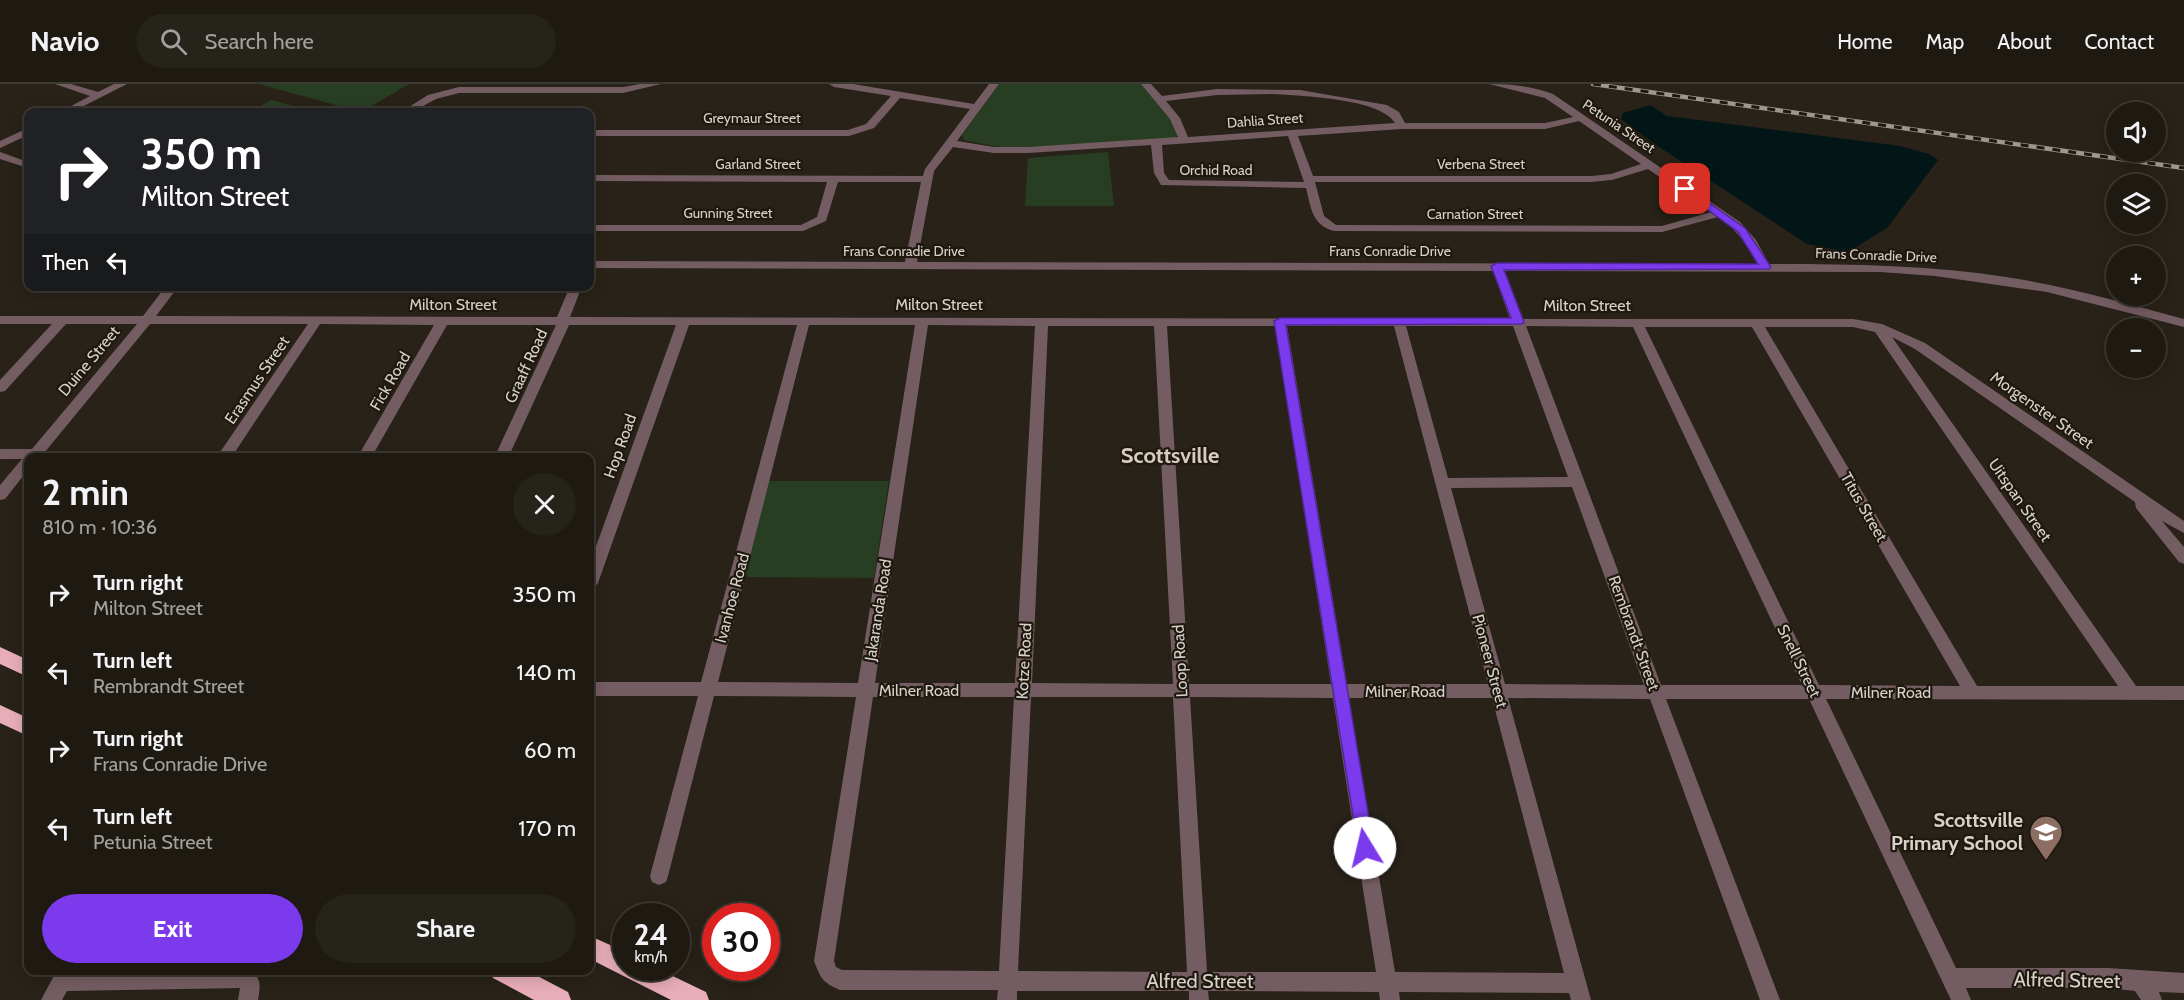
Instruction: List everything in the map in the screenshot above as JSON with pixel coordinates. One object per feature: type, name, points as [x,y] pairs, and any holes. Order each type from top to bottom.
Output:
[{"type":"highway","points":[[0,655],[24,667]]},
{"type":"highway","points":[[0,713],[24,726]]},
{"type":"highway","points":[[594,949],[612,957]]},
{"type":"highway","points":[[511,975],[559,1000]]},
{"type":"highway","points":[[659,981],[698,1000]]},
{"type":"street","points":[[60,84],[99,96]]},
{"type":"street","points":[[74,108],[122,84]]},
{"type":"street","points":[[413,108],[432,97],[459,90],[623,90],[656,84]]},
{"type":"street","points":[[834,84],[977,107]]},
{"type":"street","points":[[910,266],[926,179],[994,84]]},
{"type":"street","points":[[1146,84],[1175,118],[1184,140]]},
{"type":"street","name":"Petunia Street","points":[[1494,84],[1543,93],[1581,118],[1742,230],[1765,267]]},
{"type":"street","points":[[1161,99],[1210,90],[1287,92],[1383,107],[1395,114],[1402,126]]},
{"type":"street","name":"Greymaur Street","points":[[594,133],[849,133],[870,126],[898,94]]},
{"type":"street","name":"Dahlia Street","points":[[950,143],[1010,151],[1402,126],[1545,126],[1581,118]]},
{"type":"street","points":[[0,145],[24,133]]},
{"type":"street","name":"Carnation Street","points":[[1292,134],[1322,221],[1343,229],[1662,229],[1720,213]]},
{"type":"street","name":"Orchid Road","points":[[1156,142],[1159,173],[1165,183],[1310,182]]},
{"type":"street","points":[[0,155],[24,164]]},
{"type":"street","name":"Verbena Street","points":[[1310,182],[1591,179],[1612,177],[1650,165]]},
{"type":"street","name":"Garland Street","points":[[594,178],[926,179]]},
{"type":"street","name":"Gunning Street","points":[[594,228],[803,228],[816,224],[823,216],[833,179]]},
{"type":"street","name":"Frans Conradie Drive","points":[[594,265],[1880,268],[1968,275],[2027,284],[2092,298],[2184,324]]},
{"type":"street","name":"Rembrandt Street","points":[[1497,266],[1770,1000]]},
{"type":"street","name":"Duine Street","points":[[36,453],[168,291]]},
{"type":"street","name":"Graaff Road","points":[[503,453],[563,321],[574,291]]},
{"type":"street","name":"Milton Street","points":[[0,320],[1853,322],[1878,327]]},
{"type":"street","points":[[0,388],[63,320]]},
{"type":"street","name":"Erasmus Street","points":[[226,453],[317,320]]},
{"type":"street","name":"Fick Road","points":[[367,453],[443,320]]},
{"type":"street","name":"Hop Road","points":[[594,572],[684,321]]},
{"type":"street","name":"Ivanhoe Road","points":[[659,876],[804,321]]},
{"type":"street","name":"Jakaranda Road","points":[[826,970],[825,961],[922,321]]},
{"type":"street","name":"Kotze Road","points":[[1007,990],[1042,321]]},
{"type":"street","name":"Loop Road","points":[[1160,321],[1199,991]]},
{"type":"street","points":[[1280,321],[1389,991]]},
{"type":"street","name":"Pioneer Street","points":[[1399,322],[1579,992]]},
{"type":"street","name":"Snell Street","points":[[1637,322],[1961,1000]]},
{"type":"street","name":"Titus Street","points":[[1756,322],[1972,692]]},
{"type":"street","name":"Morgenster Street","points":[[1878,327],[1920,346],[2184,528]]},
{"type":"street","name":"Uitspan Street","points":[[1878,327],[2132,693]]},
{"type":"street","points":[[0,454],[24,457]]},
{"type":"street","name":"Duine Street","points":[[0,495],[24,467]]},
{"type":"street","points":[[1442,483],[1578,483]]},
{"type":"street","points":[[2132,492],[2184,558]]},
{"type":"street","name":"Milner Road","points":[[594,689],[2184,693]]},
{"type":"street","name":"Alfred Street","points":[[826,970],[840,980],[1007,990],[1579,992]]},
{"type":"street","points":[[51,1000],[65,976],[245,978],[250,992]]},
{"type":"street","name":"Alfred Street","points":[[1951,978],[2109,978],[2141,982],[2184,983]]},
{"type":"street","points":[[2141,982],[2152,1000]]},
{"type":"green space","points":[[259,84],[409,84],[368,108],[346,108]]},
{"type":"green space","points":[[999,84],[1142,84],[1171,120],[1178,135],[1174,138],[1023,148],[1003,148],[964,140],[962,135]]},
{"type":"green space","points":[[272,100],[301,108],[256,108]]},
{"type":"green space","points":[[1108,152],[1114,206],[1025,206],[1028,158]]},
{"type":"green space","points":[[767,481],[889,481],[874,578],[744,577]]},
{"type":"shaded area","points":[[1650,105],[1667,116],[1900,146],[1929,154],[1938,160],[1887,228],[1848,252],[1807,244],[1653,143],[1621,119],[1623,113]]},
{"type":"railway","points":[[1593,84],[2184,168]]},
{"type":"place","name":"Scottsville Primary School","points":[[2046,861]]},
{"type":"district","name":"Scottsville","points":[[1170,455]]},
{"type":"route","points":[[1365,848],[1280,321],[1518,322],[1497,266],[1765,267],[1750,240],[1736,224],[1685,189]]}]
